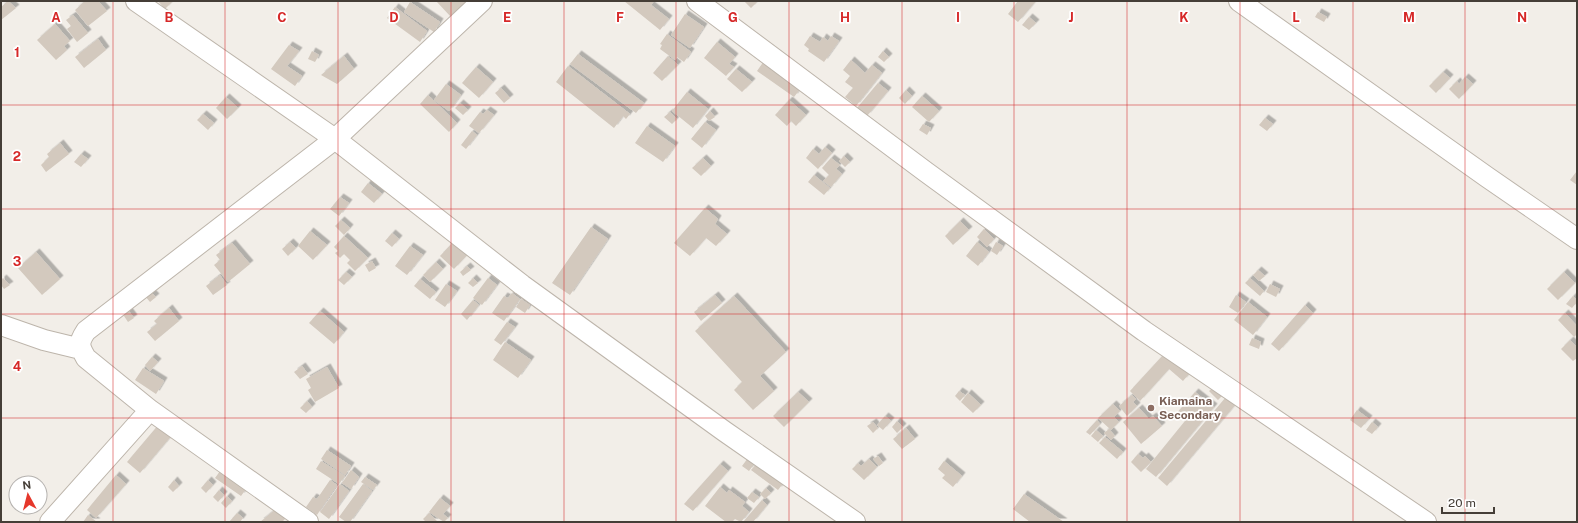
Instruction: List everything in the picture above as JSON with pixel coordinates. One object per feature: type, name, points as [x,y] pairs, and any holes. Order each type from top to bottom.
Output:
[{"type":"street","points":[[136,1],[335,138],[522,285],[718,426],[855,522]]},
{"type":"street","points":[[308,522],[150,410],[86,358],[81,349],[80,340],[86,331],[335,138],[482,1]]},
{"type":"street","points":[[697,1],[926,172],[1144,331],[1426,522]]},
{"type":"street","points":[[1239,1],[1577,239]]},
{"type":"street","points":[[1,325],[44,340],[81,349]]},
{"type":"street","points":[[50,522],[150,410]]},
{"type":"building","points":[[8,1],[16,8],[1,20],[1,7]]},
{"type":"building","points":[[85,1],[98,1],[107,11],[88,26],[75,10]]},
{"type":"building","points":[[158,1],[173,1],[165,9]]},
{"type":"building","points":[[436,1],[470,1],[451,17]]},
{"type":"building","points":[[624,1],[654,1],[651,5],[669,19],[660,30]]},
{"type":"building","points":[[744,1],[758,1],[751,8]]},
{"type":"building","points":[[1018,1],[1036,1],[1018,22],[1008,14]]},
{"type":"building","points":[[410,2],[440,22],[434,32],[404,12]]},
{"type":"building","points":[[395,7],[427,31],[420,42],[387,18]]},
{"type":"building","points":[[1318,12],[1327,17],[1324,22],[1315,17]]},
{"type":"building","points":[[685,14],[704,27],[690,48],[671,35]]},
{"type":"building","points":[[73,15],[88,33],[77,42],[67,29],[71,26],[66,20]]},
{"type":"building","points":[[1029,17],[1036,23],[1029,30],[1022,25]]},
{"type":"building","points":[[55,24],[70,41],[64,46],[67,50],[56,60],[37,40]]},
{"type":"building","points":[[667,34],[691,52],[684,62],[677,57],[675,60],[660,49],[662,45],[660,44]]},
{"type":"building","points":[[810,36],[820,42],[823,37],[828,41],[831,36],[839,41],[824,62],[808,51],[809,49],[804,45]]},
{"type":"building","points":[[98,39],[106,50],[84,68],[75,57]]},
{"type":"building","points":[[717,42],[735,57],[729,64],[734,67],[726,76],[704,58]]},
{"type":"building","points":[[289,45],[299,51],[287,66],[302,76],[295,86],[271,69]]},
{"type":"building","points":[[312,51],[319,55],[315,62],[308,59]]},
{"type":"building","points":[[883,51],[889,57],[884,62],[878,57]]},
{"type":"building","points":[[578,54],[644,103],[636,113],[570,64]]},
{"type":"building","points":[[344,56],[354,69],[337,84],[321,75]]},
{"type":"building","points":[[668,56],[678,65],[662,81],[653,73]]},
{"type":"building","points":[[851,60],[865,73],[872,65],[882,73],[856,106],[845,97],[853,88],[845,82],[850,76],[843,70]]},
{"type":"building","points":[[764,61],[801,88],[794,97],[757,71]]},
{"type":"building","points":[[568,66],[630,114],[626,119],[623,116],[614,128],[556,82]]},
{"type":"building","points":[[476,67],[493,82],[479,98],[462,83]]},
{"type":"building","points":[[736,69],[752,82],[742,92],[727,79]]},
{"type":"building","points":[[1443,72],[1450,78],[1436,93],[1429,86]]},
{"type":"building","points":[[1465,77],[1473,84],[1459,99],[1449,89],[1457,81],[1459,84]]},
{"type":"building","points":[[878,83],[888,91],[867,116],[857,108]]},
{"type":"building","points":[[446,84],[461,95],[449,111],[434,100]]},
{"type":"building","points":[[501,88],[510,98],[504,103],[495,93]]},
{"type":"building","points":[[906,90],[912,96],[905,104],[899,98]]},
{"type":"building","points":[[687,92],[708,109],[693,128],[672,111]]},
{"type":"building","points":[[428,95],[457,123],[449,132],[420,104]]},
{"type":"building","points":[[922,96],[939,111],[929,122],[912,107]]},
{"type":"building","points":[[226,97],[238,108],[227,119],[216,108]]},
{"type":"building","points":[[789,100],[806,115],[796,126],[791,121],[787,126],[775,115]]},
{"type":"building","points":[[460,103],[468,110],[463,115],[455,108]]},
{"type":"building","points":[[487,110],[494,115],[479,133],[469,126],[480,112],[483,114]]},
{"type":"building","points":[[710,111],[715,117],[709,121],[705,116]]},
{"type":"building","points":[[670,112],[677,119],[672,124],[664,117]]},
{"type":"building","points":[[203,114],[214,123],[208,130],[197,120]]},
{"type":"building","points":[[1265,118],[1273,124],[1267,131],[1259,125]]},
{"type":"building","points":[[705,122],[716,130],[702,148],[691,139]]},
{"type":"building","points":[[923,124],[931,128],[927,135],[919,130]]},
{"type":"building","points":[[647,126],[675,146],[663,162],[635,143]]},
{"type":"building","points":[[472,131],[477,135],[466,149],[461,145]]},
{"type":"building","points":[[60,143],[69,154],[46,172],[41,165],[49,157],[47,154]]},
{"type":"building","points":[[825,147],[832,153],[818,169],[806,158],[813,149],[819,154]]},
{"type":"building","points":[[81,154],[88,159],[81,167],[74,162]]},
{"type":"building","points":[[844,156],[850,162],[845,167],[839,161]]},
{"type":"building","points":[[703,158],[711,166],[701,176],[692,168]]},
{"type":"building","points":[[831,158],[840,165],[836,169],[842,174],[831,187],[823,181],[829,175],[822,168]]},
{"type":"building","points":[[1577,171],[1577,185],[1570,180]]},
{"type":"building","points":[[814,175],[830,188],[824,195],[808,182]]},
{"type":"building","points":[[368,183],[382,194],[374,203],[361,192]]},
{"type":"building","points":[[340,197],[349,203],[339,216],[330,209]]},
{"type":"building","points":[[705,208],[718,219],[715,224],[727,234],[716,246],[706,238],[690,256],[674,243]]},
{"type":"building","points":[[341,220],[350,228],[344,235],[335,226]]},
{"type":"building","points":[[960,221],[969,230],[953,245],[945,236]]},
{"type":"building","points":[[591,227],[608,239],[570,295],[552,283]]},
{"type":"building","points":[[984,229],[994,239],[987,247],[977,237]]},
{"type":"building","points":[[310,231],[327,245],[313,260],[298,246]]},
{"type":"building","points":[[392,233],[399,239],[392,247],[385,241]]},
{"type":"building","points":[[344,236],[368,258],[355,271],[347,263],[350,260],[344,254],[340,258],[335,253],[338,251],[334,247]]},
{"type":"building","points":[[457,238],[471,251],[454,269],[440,256]]},
{"type":"building","points":[[290,242],[296,248],[288,256],[282,249]]},
{"type":"building","points":[[977,242],[989,252],[978,266],[966,256]]},
{"type":"building","points":[[996,242],[1003,246],[997,255],[991,251]]},
{"type":"building","points":[[232,243],[250,264],[228,282],[214,265],[220,260],[216,255]]},
{"type":"building","points":[[410,246],[423,255],[407,275],[395,266]]},
{"type":"building","points":[[36,252],[60,279],[42,295],[18,268]]},
{"type":"building","points":[[372,261],[376,268],[369,272],[365,265]]},
{"type":"building","points":[[436,262],[443,269],[430,282],[423,275]]},
{"type":"building","points":[[467,266],[471,270],[463,276],[460,272]]},
{"type":"building","points":[[1258,270],[1265,276],[1259,281],[1253,275]]},
{"type":"building","points":[[346,272],[352,277],[344,285],[338,280]]},
{"type":"building","points":[[1564,272],[1575,283],[1558,300],[1547,289]]},
{"type":"building","points":[[220,275],[227,285],[213,295],[206,286]]},
{"type":"building","points":[[3,278],[10,285],[4,289],[1,285],[1,280]]},
{"type":"building","points":[[473,278],[478,283],[473,287],[468,283]]},
{"type":"building","points":[[488,278],[497,285],[482,305],[473,298]]},
{"type":"building","points":[[1250,278],[1264,291],[1260,296],[1245,283]]},
{"type":"building","points":[[420,279],[436,292],[430,299],[414,286]]},
{"type":"building","points":[[446,284],[457,291],[445,307],[435,300]]},
{"type":"building","points":[[1270,284],[1280,289],[1276,297],[1266,292]]},
{"type":"building","points":[[150,291],[156,297],[150,302],[145,296]]},
{"type":"building","points":[[512,293],[520,299],[504,321],[492,313],[504,296],[508,298]]},
{"type":"building","points":[[715,295],[722,303],[701,321],[694,312]]},
{"type":"building","points":[[1236,295],[1246,302],[1238,313],[1229,307]]},
{"type":"building","points":[[734,296],[786,352],[760,376],[774,391],[753,410],[734,390],[742,382],[695,331]]},
{"type":"building","points":[[1573,296],[1577,302],[1572,308],[1566,304]]},
{"type":"building","points":[[521,299],[530,305],[525,313],[516,307]]},
{"type":"building","points":[[473,300],[479,305],[467,320],[461,314]]},
{"type":"building","points":[[1248,302],[1267,317],[1253,335],[1234,320]]},
{"type":"building","points":[[1305,305],[1313,313],[1279,351],[1271,344]]},
{"type":"building","points":[[169,308],[179,321],[155,341],[147,332],[157,324],[154,321]]},
{"type":"building","points":[[128,310],[134,318],[128,322],[122,313]]},
{"type":"building","points":[[320,311],[344,332],[334,344],[309,323]]},
{"type":"building","points":[[1565,313],[1577,326],[1577,334],[1574,337],[1558,320]]},
{"type":"building","points":[[507,322],[515,327],[501,345],[494,340]]},
{"type":"building","points":[[1252,338],[1261,342],[1259,349],[1249,345]]},
{"type":"building","points":[[1570,340],[1577,347],[1577,358],[1573,361],[1561,349]]},
{"type":"building","points":[[505,342],[531,360],[518,378],[493,360]]},
{"type":"building","points":[[1165,353],[1189,374],[1183,381],[1169,369],[1140,401],[1130,391]]},
{"type":"building","points":[[152,357],[158,362],[150,371],[145,365]]},
{"type":"building","points":[[302,366],[308,374],[300,379],[294,372]]},
{"type":"building","points":[[327,367],[339,388],[315,402],[308,390],[311,388],[306,379]]},
{"type":"building","points":[[143,368],[164,381],[156,394],[135,380]]},
{"type":"building","points":[[1214,387],[1222,396],[1218,400],[1209,391]]},
{"type":"building","points":[[959,391],[965,395],[960,401],[955,396]]},
{"type":"building","points":[[798,392],[809,402],[784,427],[773,416]]},
{"type":"building","points":[[1195,392],[1214,407],[1156,477],[1146,469],[1185,421],[1176,414]]},
{"type":"building","points":[[968,393],[981,405],[973,413],[961,402]]},
{"type":"building","points":[[1132,395],[1136,399],[1133,402],[1137,406],[1127,416],[1119,406]]},
{"type":"building","points":[[1226,397],[1235,405],[1167,486],[1158,478]]},
{"type":"building","points":[[307,401],[312,407],[306,413],[300,408]]},
{"type":"building","points":[[1113,404],[1120,411],[1114,417],[1119,422],[1111,430],[1098,418]]},
{"type":"building","points":[[1139,408],[1149,419],[1153,416],[1162,426],[1141,444],[1123,422]]},
{"type":"building","points":[[1357,410],[1369,419],[1361,428],[1350,420]]},
{"type":"building","points":[[885,416],[891,421],[883,430],[877,425]]},
{"type":"building","points":[[1097,420],[1100,424],[1090,435],[1086,432]]},
{"type":"building","points":[[897,421],[903,427],[897,433],[892,427]]},
{"type":"building","points":[[873,422],[878,428],[873,433],[867,426]]},
{"type":"building","points":[[1372,422],[1378,427],[1372,434],[1366,430]]},
{"type":"building","points":[[160,423],[173,434],[140,473],[127,462]]},
{"type":"building","points":[[906,428],[915,439],[902,449],[893,439]]},
{"type":"building","points":[[1109,429],[1115,436],[1111,440],[1104,433]]},
{"type":"building","points":[[1096,430],[1103,436],[1098,442],[1091,436]]},
{"type":"building","points":[[1105,437],[1123,452],[1117,459],[1099,443]]},
{"type":"building","points":[[327,450],[351,466],[345,475],[321,459]]},
{"type":"building","points":[[1138,454],[1143,458],[1145,456],[1151,462],[1141,472],[1131,462]]},
{"type":"building","points":[[878,456],[883,463],[879,466],[873,459]]},
{"type":"building","points":[[748,458],[755,463],[749,471],[742,466]]},
{"type":"building","points":[[869,459],[877,467],[864,480],[852,469],[858,463],[861,466]]},
{"type":"building","points":[[321,461],[345,476],[339,484],[316,469]]},
{"type":"building","points":[[944,461],[962,476],[953,487],[942,478],[945,475],[938,469]]},
{"type":"building","points":[[758,462],[785,481],[778,490],[751,470]]},
{"type":"building","points":[[720,464],[728,471],[693,511],[684,504]]},
{"type":"building","points":[[223,467],[249,485],[241,496],[215,478]]},
{"type":"building","points":[[351,470],[359,477],[351,489],[342,483]]},
{"type":"building","points":[[116,475],[126,484],[96,518],[87,510]]},
{"type":"building","points":[[365,477],[377,485],[373,490],[361,482]]},
{"type":"building","points":[[174,480],[179,486],[173,492],[168,487]]},
{"type":"building","points":[[208,480],[213,485],[206,493],[201,488]]},
{"type":"building","points":[[330,480],[337,485],[317,515],[306,507],[313,497],[317,499]]},
{"type":"building","points":[[340,484],[349,491],[329,519],[320,512]]},
{"type":"building","points":[[363,484],[372,491],[350,522],[346,522],[339,517]]},
{"type":"building","points":[[720,487],[727,493],[729,490],[745,502],[742,506],[749,512],[741,522],[735,519],[732,522],[726,522],[705,506]]},
{"type":"building","points":[[766,488],[771,493],[765,499],[760,494]]},
{"type":"building","points":[[219,490],[224,495],[218,502],[213,497]]},
{"type":"building","points":[[752,492],[759,497],[754,503],[747,498]]},
{"type":"building","points":[[1024,494],[1064,522],[1030,522],[1013,509]]},
{"type":"building","points":[[227,496],[232,501],[226,508],[221,503]]},
{"type":"building","points":[[440,498],[450,506],[443,514],[448,518],[444,522],[429,512]]},
{"type":"building","points":[[762,500],[767,505],[753,522],[743,522]]},
{"type":"building","points":[[276,509],[285,519],[282,522],[260,522]]},
{"type":"building","points":[[237,513],[243,518],[240,522],[229,522]]},
{"type":"building","points":[[429,513],[438,522],[426,522],[423,519]]},
{"type":"building","points":[[88,515],[97,522],[83,522]]},
{"type":"place","name":"Kiamaina Secondary","points":[[1151,408]]}]
